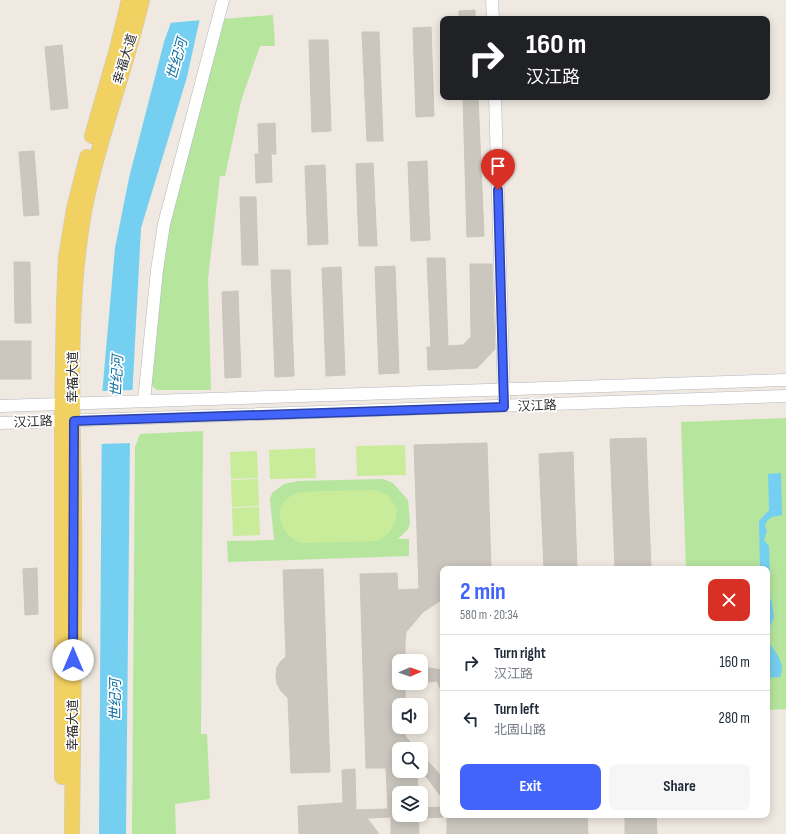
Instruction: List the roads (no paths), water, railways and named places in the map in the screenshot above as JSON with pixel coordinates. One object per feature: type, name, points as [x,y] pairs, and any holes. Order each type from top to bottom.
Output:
[{"type":"main road","name":"幸福大道","points":[[62,834],[68,421],[66,257],[74,209],[97,115],[117,49],[129,0]]},
{"type":"main road","name":"幸福大道","points":[[68,404],[77,270],[84,212],[106,122],[142,0]]},
{"type":"main road","name":"幸福大道","points":[[68,421],[74,525],[72,834]]},
{"type":"street","points":[[141,402],[164,224],[224,0]]},
{"type":"street","points":[[492,0],[493,16]]},
{"type":"street","points":[[495,100],[504,407]]},
{"type":"street","name":"汉江路","points":[[0,406],[786,380]]},
{"type":"street","name":"汉江路","points":[[0,423],[504,407],[786,396]]},
{"type":"water","name":"世纪河","points":[[179,0],[204,0],[187,77],[141,228],[130,438],[126,834],[99,834],[102,395],[115,248],[129,178],[164,42]]},
{"type":"water","points":[[781,473],[782,515],[771,518],[765,526],[767,531],[764,540],[769,546],[770,566],[760,566],[759,521],[769,510],[768,474]]},
{"type":"water","points":[[770,598],[772,603],[774,617],[770,627]]},
{"type":"water","points":[[770,644],[781,663],[782,672],[780,677],[770,678]]}]
